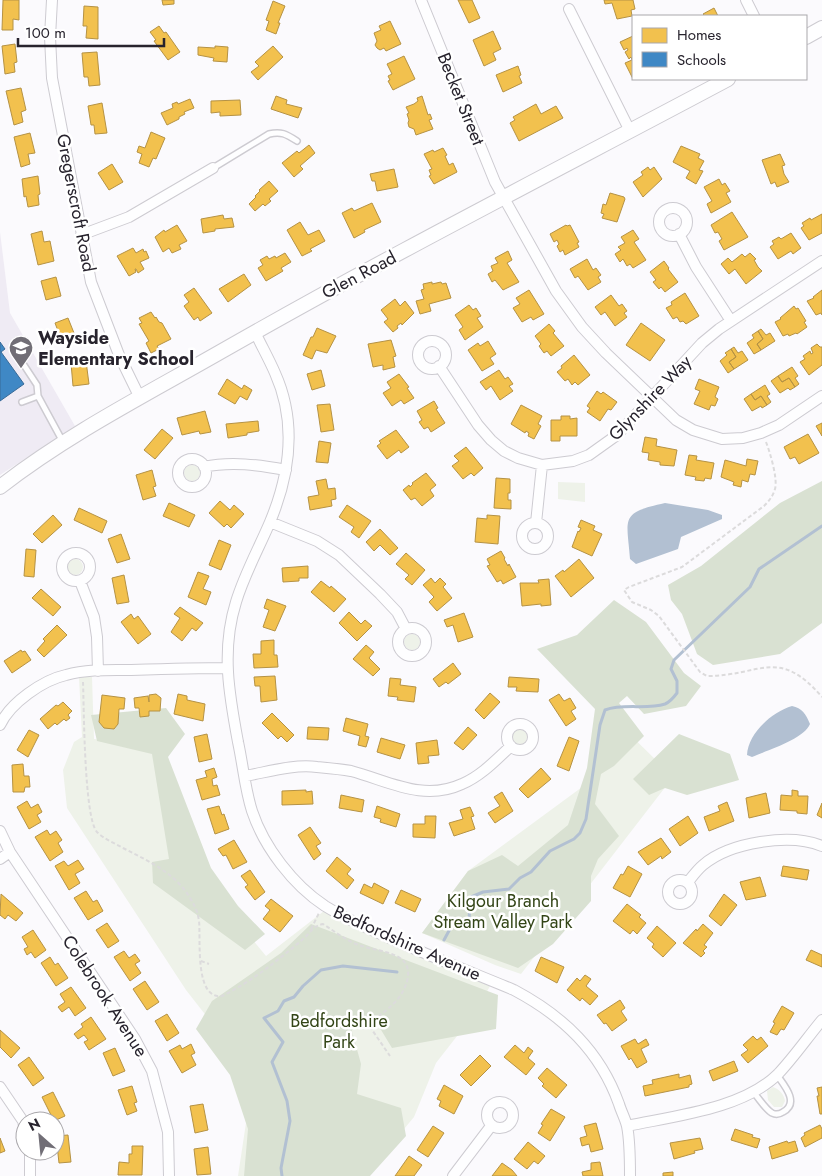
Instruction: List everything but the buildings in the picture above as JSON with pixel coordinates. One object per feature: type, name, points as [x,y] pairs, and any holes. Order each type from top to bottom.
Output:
[{"type":"main road","points":[[807,36],[822,28]]},
{"type":"main road","name":"Glen Road","points":[[0,487],[25,467],[64,442],[255,332],[504,197],[726,80]]},
{"type":"street","name":"Gregerscroft Road","points":[[52,0],[50,38],[52,78],[91,282],[119,355],[140,398]]},
{"type":"street","name":"Becket Street","points":[[421,0],[495,182],[556,291],[577,320],[606,353],[676,420],[693,430],[707,435],[743,438],[761,433],[779,424],[822,396]]},
{"type":"street","points":[[746,0],[754,15]]},
{"type":"street","points":[[569,9],[630,131]]},
{"type":"street","points":[[81,235],[129,217],[213,168]]},
{"type":"street","points":[[679,234],[696,267],[730,322]]},
{"type":"street","name":"Glynshire Way","points":[[439,366],[478,425],[490,440],[504,451],[518,458],[542,465],[573,462],[589,455],[617,435],[702,344],[730,322],[822,261]]},
{"type":"street","name":"Bedfordshire Avenue","points":[[255,332],[276,374],[286,407],[290,431],[286,470],[280,495],[236,602],[230,632],[227,668],[229,693],[252,812],[267,842],[285,868],[300,885],[323,905],[360,924],[514,990],[535,1001],[577,1035],[597,1058],[612,1084],[627,1126],[630,1176]]},
{"type":"street","points":[[204,467],[218,464],[255,465],[286,470]]},
{"type":"street","points":[[536,523],[542,465]]},
{"type":"street","points":[[270,522],[316,541],[339,555],[397,612],[406,629]]},
{"type":"street","points":[[80,581],[94,617],[98,670]]},
{"type":"street","points":[[0,725],[13,708],[36,687],[56,678],[83,671],[227,668]]},
{"type":"street","points":[[245,776],[279,769],[314,766],[350,771],[413,791],[439,791],[462,784],[482,771],[511,746]]},
{"type":"street","name":"Colebrook Avenue","points":[[0,831],[10,852],[135,1039],[152,1071],[168,1132],[169,1176]]},
{"type":"street","points":[[688,882],[702,865],[716,856],[755,843],[785,840],[802,841],[822,846]]},
{"type":"street","points":[[0,859],[10,852]]},
{"type":"street","points":[[627,1126],[722,1105],[753,1092],[777,1075],[822,1020]]},
{"type":"street","points":[[0,1088],[16,1111]]},
{"type":"street","points":[[453,1176],[491,1126]]},
{"type":"street","points":[[30,1161],[30,1176]]},
{"type":"lane","points":[[213,168],[269,134],[284,132],[297,141]]},
{"type":"lane","points":[[18,356],[37,385],[38,396],[64,442]]},
{"type":"lane","points":[[22,402],[38,396]]},
{"type":"lane","points":[[753,1092],[771,1112],[778,1114],[785,1112],[791,1103],[791,1097],[777,1075]]},
{"type":"path","points":[[761,433],[769,449],[776,484],[772,496],[764,506],[682,567],[624,590],[632,602],[656,612],[700,672],[708,676],[776,666],[798,675],[808,682],[822,697]]},
{"type":"path","points":[[83,671],[85,752],[90,812],[93,825],[97,832],[109,840],[160,867],[183,888],[197,910],[202,974],[206,989],[212,995],[222,996],[269,967],[312,929],[323,905]]},
{"type":"path","points":[[312,929],[323,924],[355,944],[383,950],[401,959],[406,964],[409,972],[400,997],[368,1024],[390,1056]]},
{"type":"path","points":[[201,961],[209,964]]},
{"type":"shaded area","name":"Wayside Elementary School","points":[[0,232],[10,313],[75,426],[0,475]]},
{"type":"green space","points":[[189,465],[195,465],[200,470],[198,479],[189,481],[184,476],[184,470]]},
{"type":"green space","points":[[822,481],[822,623],[780,654],[713,665],[697,654],[682,614],[671,600],[668,585],[701,566],[780,503]]},
{"type":"green space","points":[[558,482],[585,483],[585,502],[558,499]]},
{"type":"green space","points":[[72,559],[78,559],[83,564],[81,573],[72,575],[67,570],[67,564]]},
{"type":"green space","points":[[614,600],[646,622],[684,673],[701,686],[686,706],[644,714],[627,696],[619,703],[644,736],[614,766],[601,774],[595,804],[619,836],[598,859],[591,876],[591,901],[553,944],[518,968],[422,933],[468,871],[502,855],[518,866],[568,825],[587,768],[595,709],[537,649],[577,635]]},
{"type":"green space","points":[[409,634],[415,634],[420,639],[418,648],[409,650],[404,645],[404,639]]},
{"type":"green space","name":"Bedfordshire Park","points":[[79,677],[92,677],[94,739],[158,745],[179,812],[237,921],[266,956],[324,911],[339,921],[490,986],[475,1013],[436,1063],[414,1117],[365,1176],[238,1176],[246,1123],[236,1069],[211,1022],[186,990],[67,808],[63,770],[74,742],[82,737]]},
{"type":"green space","points":[[166,708],[185,734],[168,757],[211,868],[238,906],[265,934],[245,950],[153,883],[152,862],[169,859],[152,754],[97,741],[91,715]]},
{"type":"green space","name":"Kilgour Branch Stream Valley Park","points":[[606,711],[660,764],[670,781],[521,974],[495,965],[422,933],[468,871],[593,779]]},
{"type":"green space","points":[[519,729],[525,731],[527,737],[525,743],[519,745],[513,743],[511,737],[513,731]]},
{"type":"green space","points":[[679,734],[730,754],[739,780],[687,795],[665,788],[649,795],[633,779]]},
{"type":"green space","points":[[311,924],[498,995],[496,1029],[392,1048],[372,1015],[350,1024],[361,1064],[357,1094],[401,1108],[406,1136],[370,1176],[244,1176],[248,1129],[230,1075],[196,1029],[212,1001],[281,953]]},
{"type":"green space","points":[[773,1087],[784,1096],[785,1101],[782,1107],[774,1107],[768,1100],[767,1091]]},
{"type":"water","points":[[665,503],[708,510],[722,515],[722,519],[681,537],[678,549],[636,564],[630,559],[629,519],[640,510]]},
{"type":"water","points":[[792,706],[805,714],[810,724],[806,729],[793,739],[776,747],[752,757],[747,755],[748,747],[762,724],[777,713]]},
{"type":"waterway","points":[[444,940],[451,927],[469,918],[471,897],[483,892],[509,889],[520,878],[531,872],[550,851],[574,839],[580,833],[586,819],[600,725],[605,710],[620,707],[658,706],[670,701],[677,693],[677,681],[671,669],[674,660],[750,587],[759,569],[822,526]]},
{"type":"waterway","points":[[282,1176],[281,1168],[290,1121],[287,1101],[272,1062],[283,1042],[264,1018],[278,1011],[284,1001],[294,997],[321,970],[343,966],[397,972]]},
{"type":"place","name":"Wayside Elementary School","points":[[21,369]]}]
